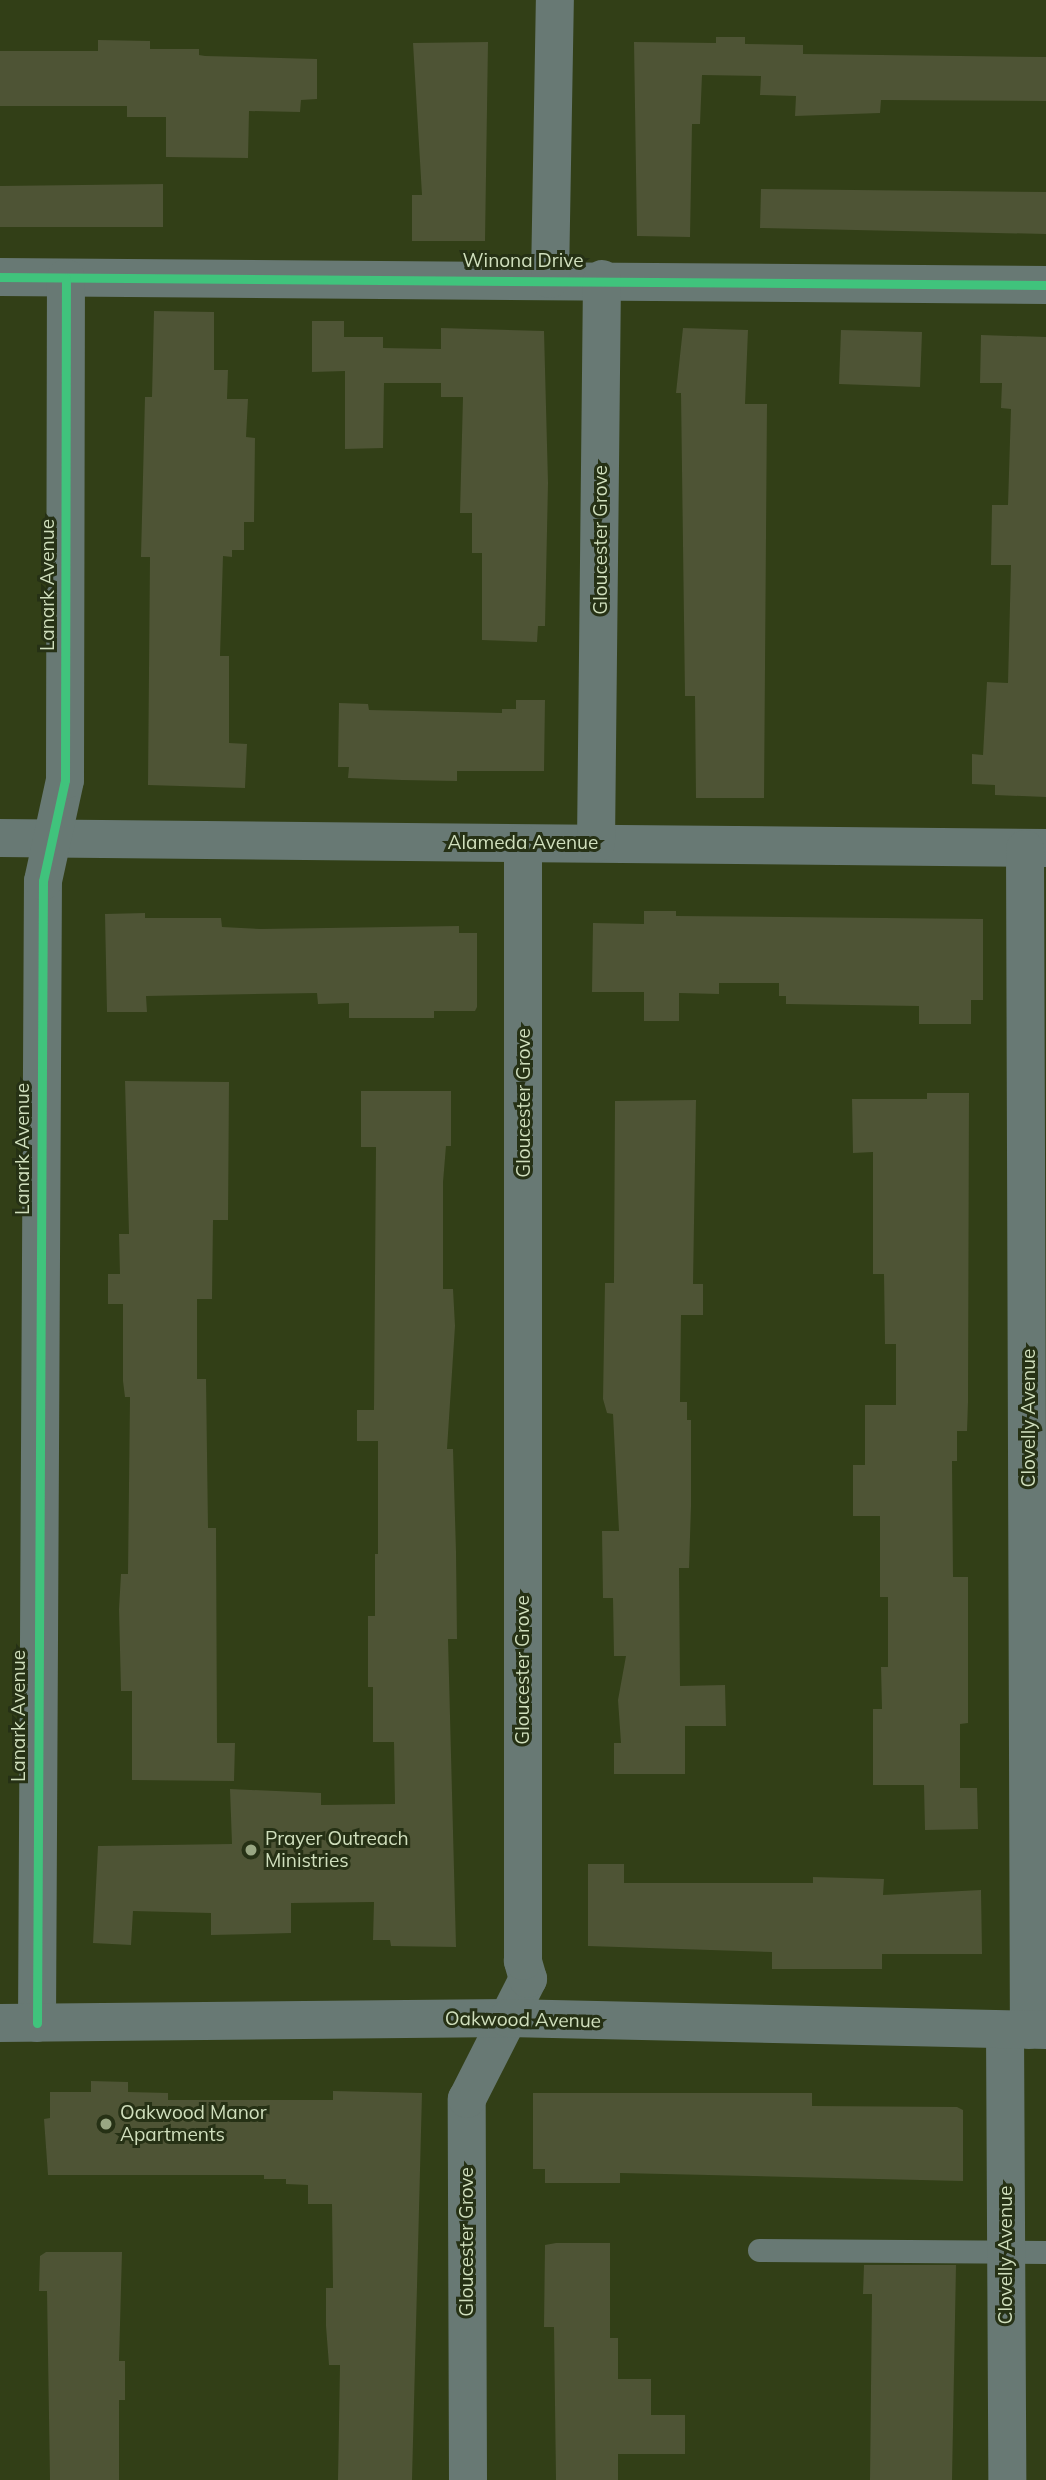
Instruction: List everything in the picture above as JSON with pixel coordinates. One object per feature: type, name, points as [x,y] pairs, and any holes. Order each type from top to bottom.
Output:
[{"type":"street","points":[[550,279],[555,0]]},
{"type":"street","name":"Winona Drive","points":[[0,277],[602,279],[1046,285]]},
{"type":"street","name":"Lanark Avenue","points":[[18,2023],[43,881],[54,840],[65,779],[66,278]]},
{"type":"street","name":"Gloucester Grove","points":[[596,843],[602,279]]},
{"type":"street","name":"Alameda Avenue","points":[[0,838],[1036,849]]},
{"type":"street","name":"Gloucester Grove","points":[[468,2480],[467,2099],[528,1979],[523,1961],[523,844]]},
{"type":"street","name":"Clovelly Avenue","points":[[1007,2480],[1007,2252],[1027,2030],[1036,849]]},
{"type":"street","name":"Oakwood Avenue","points":[[18,2023],[508,2018],[1027,2030]]},
{"type":"lane","points":[[759,2250],[1046,2252]]},
{"type":"building","points":[[716,37],[745,37],[745,44],[803,45],[803,54],[1046,57],[1046,101],[881,100],[880,113],[795,116],[796,96],[760,95],[761,76],[702,75],[700,124],[692,124],[690,237],[637,236],[634,42],[716,43]]},
{"type":"building","points":[[98,40],[150,41],[150,49],[199,49],[199,55],[205,56],[317,59],[317,99],[301,100],[300,112],[249,111],[248,158],[166,157],[166,117],[127,117],[127,106],[0,106],[0,51],[98,51]]},
{"type":"building","points":[[488,42],[485,241],[412,241],[412,195],[422,195],[413,43]]},
{"type":"building","points":[[163,184],[163,227],[0,227],[0,186]]},
{"type":"building","points":[[761,189],[1046,192],[1046,234],[760,228]]},
{"type":"building","points":[[154,311],[214,312],[214,370],[228,370],[227,399],[248,399],[246,437],[255,438],[254,522],[244,522],[244,550],[232,550],[232,557],[223,556],[220,656],[229,656],[229,743],[247,744],[245,788],[148,785],[150,557],[141,557],[145,397],[152,397]]},
{"type":"building","points":[[312,321],[344,321],[344,337],[383,337],[383,348],[441,349],[441,328],[544,331],[548,483],[545,626],[538,626],[537,642],[482,640],[482,553],[472,553],[472,513],[460,513],[463,397],[441,397],[441,383],[384,383],[383,448],[345,449],[345,371],[312,372]]},
{"type":"building","points":[[683,328],[748,330],[745,404],[767,404],[764,798],[696,798],[695,696],[685,696],[681,393],[676,393]]},
{"type":"building","points":[[841,330],[922,332],[920,387],[839,384]]},
{"type":"building","points":[[981,335],[1046,337],[1046,797],[995,795],[995,785],[972,784],[972,754],[983,755],[987,682],[1008,683],[1011,565],[991,565],[992,505],[1008,505],[1011,409],[1001,408],[1002,383],[980,383]]},
{"type":"building","points":[[516,700],[545,700],[544,771],[457,771],[457,781],[402,780],[348,778],[349,767],[338,767],[339,703],[368,704],[369,710],[502,713],[502,709],[516,709]]},
{"type":"building","points":[[644,911],[676,911],[676,916],[983,919],[983,1000],[971,1000],[971,1024],[919,1024],[919,1006],[786,1004],[786,996],[779,996],[779,983],[719,983],[719,994],[679,993],[679,1021],[644,1021],[644,992],[592,992],[593,923],[644,924]]},
{"type":"building","points":[[145,913],[145,918],[221,918],[222,927],[261,929],[459,926],[459,933],[477,933],[477,1007],[475,1011],[434,1011],[434,1018],[349,1018],[349,1003],[318,1004],[317,993],[146,996],[147,1012],[107,1012],[105,914]]},
{"type":"building","points":[[125,1081],[229,1082],[228,1220],[213,1220],[212,1299],[197,1299],[197,1379],[206,1379],[208,1528],[216,1528],[217,1743],[235,1743],[234,1781],[132,1780],[132,1691],[121,1691],[119,1609],[121,1574],[128,1574],[130,1397],[125,1397],[123,1381],[123,1304],[108,1304],[108,1274],[120,1274],[119,1234],[129,1234]]},
{"type":"building","points":[[361,1091],[451,1091],[451,1146],[446,1146],[443,1182],[443,1289],[453,1289],[455,1326],[447,1449],[453,1449],[456,1552],[457,1639],[448,1639],[456,1947],[391,1946],[390,1940],[373,1940],[374,1902],[291,1903],[291,1933],[211,1935],[211,1913],[133,1911],[131,1945],[93,1943],[98,1846],[232,1844],[230,1789],[321,1793],[321,1805],[395,1804],[394,1742],[373,1742],[373,1687],[368,1687],[368,1616],[375,1616],[375,1554],[378,1554],[378,1441],[357,1441],[357,1410],[374,1410],[376,1147],[361,1147]]},
{"type":"building","points":[[927,1093],[969,1093],[968,1402],[967,1431],[957,1431],[957,1461],[952,1461],[953,1577],[968,1577],[968,1723],[960,1724],[960,1788],[977,1788],[978,1829],[925,1830],[924,1785],[873,1785],[873,1709],[882,1709],[881,1667],[888,1667],[888,1597],[880,1597],[880,1516],[853,1516],[853,1465],[865,1465],[865,1405],[896,1405],[896,1344],[885,1344],[884,1274],[873,1274],[873,1152],[853,1153],[852,1099],[927,1099]]},
{"type":"building","points":[[696,1100],[693,1284],[703,1284],[703,1315],[681,1315],[680,1402],[687,1402],[687,1420],[691,1420],[691,1506],[689,1568],[679,1568],[680,1686],[725,1685],[726,1726],[685,1726],[685,1774],[614,1774],[614,1743],[621,1743],[618,1700],[626,1656],[614,1656],[613,1598],[603,1598],[602,1531],[619,1531],[613,1414],[607,1413],[603,1399],[605,1283],[614,1283],[615,1101]]},
{"type":"building","points":[[588,1864],[624,1864],[624,1883],[813,1883],[813,1877],[884,1879],[883,1895],[981,1890],[982,1954],[882,1954],[882,1969],[772,1969],[772,1952],[588,1946]]},
{"type":"building","points":[[91,2081],[128,2082],[128,2092],[168,2093],[168,2100],[333,2100],[333,2091],[422,2093],[412,2480],[338,2480],[340,2365],[329,2365],[326,2326],[326,2288],[333,2288],[332,2204],[308,2204],[308,2185],[286,2184],[286,2179],[264,2179],[264,2175],[48,2175],[44,2119],[50,2118],[50,2092],[91,2092]]},
{"type":"building","points":[[533,2093],[812,2093],[812,2106],[957,2107],[963,2110],[963,2181],[620,2173],[620,2183],[545,2183],[545,2169],[533,2169]]},
{"type":"building","points":[[610,2243],[610,2338],[618,2338],[618,2379],[651,2379],[651,2415],[685,2415],[685,2454],[618,2454],[618,2480],[556,2480],[554,2327],[544,2327],[545,2245]]},
{"type":"building","points":[[46,2252],[122,2252],[119,2361],[125,2361],[125,2400],[119,2400],[119,2480],[50,2480],[47,2291],[39,2291],[40,2256]]},
{"type":"building","points":[[864,2265],[956,2265],[952,2480],[870,2480],[872,2294],[863,2294]]},
{"type":"cycle path","points":[[0,277],[1046,285]]},
{"type":"cycle path","points":[[37,2023],[43,881],[65,780],[66,278]]},
{"type":"place","name":"Prayer Outreach Ministries","points":[[251,1850]]},
{"type":"place","name":"Oakwood Manor Apartments","points":[[106,2124]]}]
